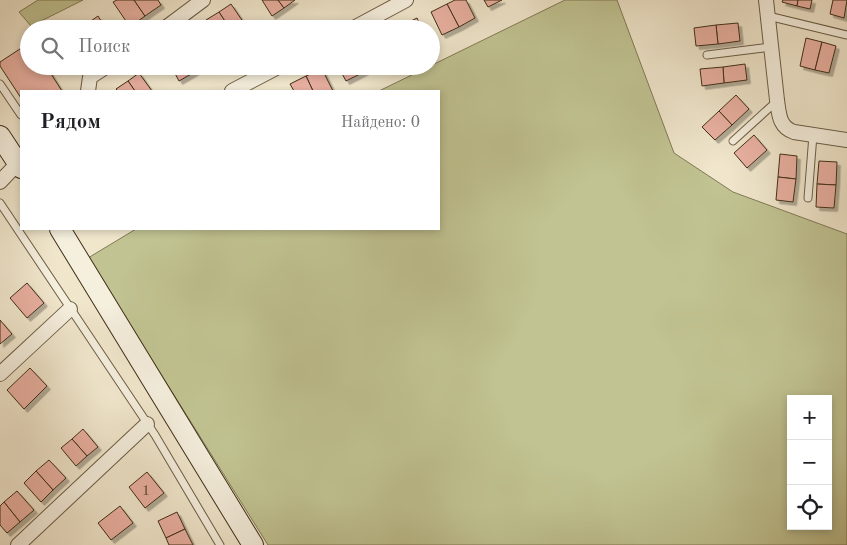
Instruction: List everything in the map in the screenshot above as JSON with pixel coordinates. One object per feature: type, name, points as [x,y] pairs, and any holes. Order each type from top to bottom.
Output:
[{"type":"street","points":[[176,20],[203,0]]},
{"type":"street","points":[[369,20],[406,0]]},
{"type":"street","points":[[766,0],[779,116],[782,125],[794,132],[847,140]]},
{"type":"street","points":[[88,90],[90,77],[93,75]]},
{"type":"street","points":[[234,90],[263,75]]},
{"type":"street","points":[[0,136],[20,166],[0,182]]},
{"type":"street","points":[[61,230],[253,545]]},
{"type":"street","points":[[0,374],[70,309]]},
{"type":"street","points":[[18,545],[147,424]]},
{"type":"lane","points":[[768,16],[847,35]]},
{"type":"lane","points":[[707,55],[771,48]]},
{"type":"lane","points":[[0,84],[20,114]]},
{"type":"lane","points":[[733,141],[777,100]]},
{"type":"lane","points":[[808,198],[813,135]]},
{"type":"lane","points":[[0,203],[147,424],[220,545]]},
{"type":"green space","points":[[38,0],[83,0],[43,20],[26,20],[19,12]]},
{"type":"green space","points":[[565,0],[617,0],[674,153],[733,192],[847,234],[847,545],[268,545],[88,258],[134,230],[440,230],[440,90],[381,90],[412,75],[440,75],[440,61]]},
{"type":"building","points":[[117,0],[134,0],[145,16],[140,20],[125,20],[113,2]]},
{"type":"building","points":[[134,0],[158,0],[161,5],[145,16]]},
{"type":"building","points":[[262,0],[278,0],[284,8],[272,16]]},
{"type":"building","points":[[278,0],[295,0],[284,8]]},
{"type":"building","points":[[455,0],[466,0],[475,18],[459,27],[447,4]]},
{"type":"building","points":[[484,0],[502,0],[488,7]]},
{"type":"building","points":[[783,0],[798,0],[797,6],[782,2]]},
{"type":"building","points":[[798,0],[812,0],[810,9],[797,6]]},
{"type":"building","points":[[833,0],[847,0],[844,18],[830,14]]},
{"type":"building","points":[[231,4],[242,20],[224,20],[219,12]]},
{"type":"building","points":[[447,4],[459,27],[442,35],[440,20],[435,20],[431,12]]},
{"type":"building","points":[[219,12],[224,20],[206,20]]},
{"type":"building","points":[[98,16],[100,20],[92,20]]},
{"type":"building","points":[[738,23],[740,41],[718,44],[716,25]]},
{"type":"building","points":[[716,25],[718,44],[696,46],[694,28]]},
{"type":"building","points":[[806,38],[822,42],[815,70],[800,66]]},
{"type":"building","points":[[822,42],[836,46],[829,73],[815,70]]},
{"type":"building","points":[[20,49],[20,75],[52,75],[61,90],[20,90],[20,96],[0,66],[0,62]]},
{"type":"building","points":[[745,64],[747,80],[724,83],[723,67]]},
{"type":"building","points":[[723,67],[724,83],[702,86],[700,69]]},
{"type":"building","points":[[136,75],[140,75],[151,90],[134,90],[128,81]]},
{"type":"building","points":[[176,75],[190,75],[179,81]]},
{"type":"building","points":[[325,75],[332,90],[313,90],[306,76]]},
{"type":"building","points":[[343,75],[358,75],[346,81]]},
{"type":"building","points":[[306,76],[313,90],[293,90],[290,84]]},
{"type":"building","points":[[128,81],[134,90],[117,90]]},
{"type":"building","points":[[736,95],[749,109],[732,125],[719,111]]},
{"type":"building","points":[[719,111],[732,125],[715,140],[702,127]]},
{"type":"building","points":[[754,135],[767,150],[747,168],[734,153]]},
{"type":"building","points":[[780,154],[797,156],[796,179],[778,177]]},
{"type":"building","points":[[819,161],[837,162],[836,185],[817,184]]},
{"type":"building","points":[[778,177],[796,179],[793,202],[776,200]]},
{"type":"building","points":[[817,184],[836,185],[834,208],[816,207]]},
{"type":"building","points":[[27,283],[44,303],[27,318],[10,298]]},
{"type":"building","points":[[0,320],[12,334],[0,344]]},
{"type":"building","points":[[30,368],[47,386],[24,409],[7,390]]},
{"type":"building","points":[[83,429],[98,447],[87,456],[72,439]]},
{"type":"building","points":[[72,439],[87,456],[76,466],[61,448]]},
{"type":"building","points":[[49,460],[66,478],[53,490],[36,471]]},
{"type":"building","points":[[36,471],[53,490],[41,502],[24,483]]},
{"type":"building","points":[[147,472],[164,493],[145,508],[129,487]]},
{"type":"building","points":[[17,491],[34,510],[20,522],[4,502]]},
{"type":"building","points":[[4,502],[20,522],[7,533],[0,525],[0,506]]},
{"type":"building","points":[[120,506],[133,523],[111,540],[98,523]]},
{"type":"building","points":[[177,512],[185,529],[166,538],[158,521]]},
{"type":"building","points":[[185,529],[193,545],[169,545],[166,538]]}]
